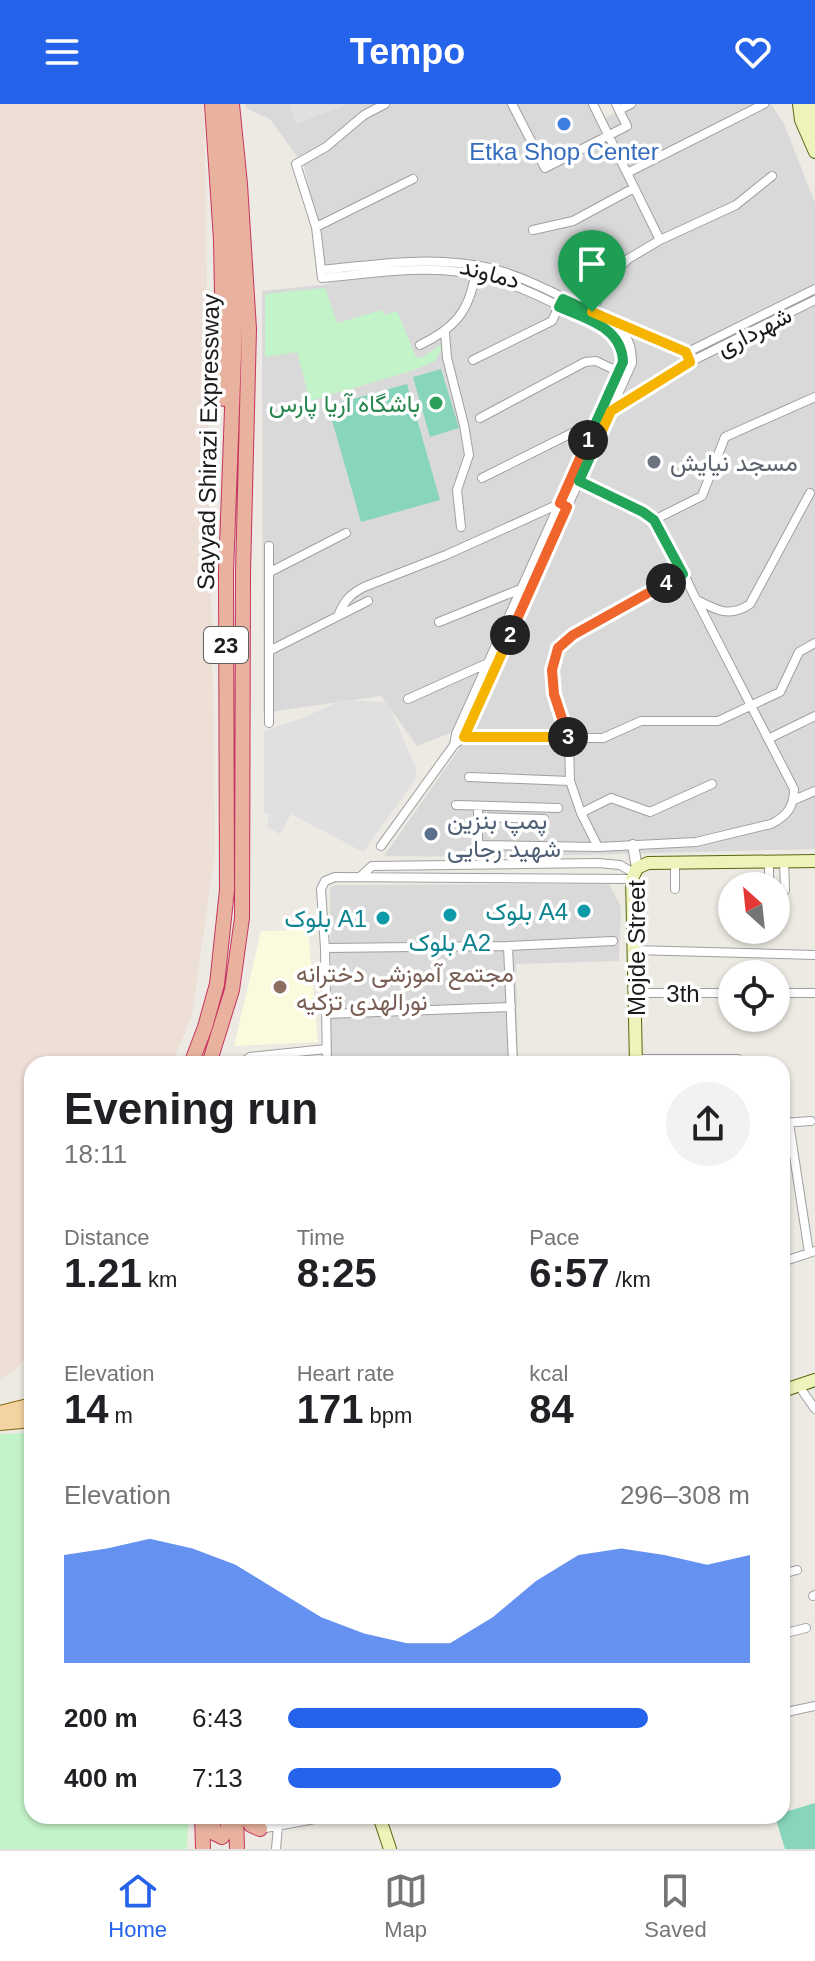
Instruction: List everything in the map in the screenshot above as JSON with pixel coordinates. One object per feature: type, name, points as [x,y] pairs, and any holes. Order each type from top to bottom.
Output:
[{"type":"highway","points":[[212,104],[221,240],[226,573]]},
{"type":"highway","name":"Sayyad Shirazi Expressway","points":[[194,1056],[217,984],[225,916],[226,573],[235,327],[222,104]]},
{"type":"highway","name":"Sayyad Shirazi Expressway","points":[[211,1056],[232,990],[242,918],[243,573],[249,329],[232,104]]},
{"type":"highway","points":[[240,104],[253,240],[249,329]]},
{"type":"highway","points":[[202,1824],[203,1849]]},
{"type":"highway","points":[[213,1824],[214,1833],[222,1837],[228,1824]]},
{"type":"highway","points":[[236,1824],[237,1849]]},
{"type":"highway","points":[[251,1824],[260,1829]]},
{"type":"main road","points":[[799,104],[801,120],[815,152]]},
{"type":"main road","points":[[810,104],[815,130]]},
{"type":"main road","name":"Mojde Street","points":[[636,1056],[634,873],[648,863],[815,861]]},
{"type":"main road","points":[[790,1389],[815,1380]]},
{"type":"main road","points":[[0,1413],[24,1407]]},
{"type":"main road","points":[[0,1423],[24,1421]]},
{"type":"main road","points":[[382,1824],[390,1849]]},
{"type":"street","points":[[321,274],[316,227],[296,164],[326,147],[364,115],[385,104]]},
{"type":"street","points":[[512,104],[545,168],[627,126],[618,107],[631,104]]},
{"type":"street","points":[[593,104],[660,240]]},
{"type":"street","points":[[627,173],[764,104]]},
{"type":"street","points":[[590,316],[610,276],[628,259],[660,240],[736,205],[772,176]]},
{"type":"street","points":[[316,227],[413,179]]},
{"type":"street","points":[[533,230],[573,221],[634,188]]},
{"type":"street","name":"دماوند","points":[[321,274],[411,261],[444,261],[495,270],[590,316],[613,322]]},
{"type":"street","name":"دماوند","points":[[321,274],[443,270],[510,284],[561,303]]},
{"type":"street","points":[[420,345],[445,333],[461,315],[475,275]]},
{"type":"street","name":"شهرداری","points":[[613,322],[686,352],[815,289]]},
{"type":"street","name":"شهرداری","points":[[611,411],[690,362],[815,300]]},
{"type":"street","points":[[473,360],[552,321],[561,303]]},
{"type":"street","name":"دماوند","points":[[590,316],[618,338],[623,349],[619,372]]},
{"type":"street","points":[[575,479],[632,363],[632,347],[625,333],[613,322]]},
{"type":"street","points":[[445,333],[447,358],[469,455],[457,490],[461,527]]},
{"type":"street","points":[[713,340],[717,350]]},
{"type":"street","points":[[686,352],[690,362]]},
{"type":"street","points":[[381,846],[454,745],[464,737],[619,372],[596,361],[585,362],[480,418]]},
{"type":"street","points":[[654,520],[702,496],[725,437],[815,397]]},
{"type":"street","points":[[482,478],[597,420]]},
{"type":"street","points":[[478,806],[478,843],[481,845],[598,847],[696,842],[771,824],[789,811],[794,800],[794,789],[654,520],[575,479]]},
{"type":"street","points":[[696,599],[718,611],[729,613],[740,611],[750,604],[810,493]]},
{"type":"street","points":[[338,616],[343,603],[352,593],[364,587],[564,505]]},
{"type":"street","points":[[270,572],[346,533]]},
{"type":"street","points":[[269,546],[269,723]]},
{"type":"street","points":[[598,847],[570,781],[569,739],[554,694],[552,670],[558,648],[573,635],[683,574]]},
{"type":"street","points":[[439,622],[526,589]]},
{"type":"street","points":[[454,745],[488,663],[526,589]]},
{"type":"street","points":[[271,650],[368,601]]},
{"type":"street","points":[[464,737],[603,738],[641,721],[718,721],[780,692],[799,652],[815,643]]},
{"type":"street","points":[[408,699],[488,663]]},
{"type":"street","points":[[768,739],[815,716]]},
{"type":"street","points":[[469,777],[570,781]]},
{"type":"street","points":[[581,813],[611,798],[650,812],[712,784]]},
{"type":"street","points":[[794,800],[815,791]]},
{"type":"street","points":[[456,805],[558,808]]},
{"type":"street","points":[[478,817],[544,819]]},
{"type":"street","points":[[633,845],[634,873]]},
{"type":"street","points":[[784,861],[784,872]]},
{"type":"street","points":[[769,862],[769,872]]},
{"type":"street","points":[[361,877],[372,866],[402,865],[598,863],[620,865],[634,873]]},
{"type":"street","points":[[675,863],[675,889]]},
{"type":"street","points":[[326,1056],[321,889],[325,881],[335,877],[634,873]]},
{"type":"street","points":[[325,948],[508,946],[613,941]]},
{"type":"street","points":[[508,946],[513,1056]]},
{"type":"street","points":[[633,950],[815,955]]},
{"type":"street","name":"3th","points":[[634,993],[718,993]]},
{"type":"street","points":[[790,993],[815,993]]},
{"type":"street","points":[[326,1014],[511,1007]]},
{"type":"street","points":[[260,1056],[326,1049]]},
{"type":"street","points":[[790,1123],[811,1121]]},
{"type":"street","points":[[790,1139],[812,1252],[790,1259]]},
{"type":"street","points":[[790,1160],[806,1162]]},
{"type":"street","points":[[799,1386],[815,1409]]},
{"type":"street","points":[[790,1572],[797,1570]]},
{"type":"street","points":[[790,1632],[806,1628]]},
{"type":"street","points":[[790,1709],[815,1706]]},
{"type":"street","points":[[260,1829],[289,1824]]},
{"type":"street","points":[[276,1849],[278,1826]]},
{"type":"shaded area","points":[[0,104],[204,104],[215,851],[192,1015],[175,1056],[24,1056],[24,1360],[0,1379]]},
{"type":"shaded area","points":[[246,104],[591,104],[598,121],[635,104],[771,104],[784,124],[815,203],[815,849],[499,857],[384,856],[478,722],[417,746],[381,696],[263,713],[262,291],[329,284],[304,166],[270,119],[246,108]]},
{"type":"shaded area","points":[[290,104],[349,104],[296,124]]},
{"type":"shaded area","points":[[342,700],[387,702],[416,768],[415,780],[363,852],[291,814],[280,834],[267,827],[269,813],[264,813],[264,731]]},
{"type":"shaded area","points":[[609,884],[621,907],[619,961],[516,964],[518,1056],[331,1056],[330,888],[335,885]]},
{"type":"shaded area","name":"مجتمع آموزشی دخترانه نورالهدی تزکیه","points":[[308,930],[318,1042],[234,1046],[261,931]]},
{"type":"green space","points":[[325,288],[337,323],[382,310],[384,315],[397,311],[416,357],[421,358],[440,345],[442,348],[435,361],[310,401],[297,352],[265,357],[265,294]]},
{"type":"green space","name":"باشگاه آریا پارس","points":[[441,369],[459,428],[430,437],[413,377]]},
{"type":"green space","points":[[407,384],[440,500],[361,522],[328,406]]},
{"type":"green space","points":[[24,1433],[24,1824],[188,1824],[187,1849],[0,1849],[0,1434]]},
{"type":"green space","points":[[815,1803],[815,1849],[785,1849],[777,1824],[790,1824],[790,1811]]},
{"type":"place","name":"Etka Shop Center","points":[[564,124]]},
{"type":"place","name":"باشگاه آریا پارس","points":[[436,403]]},
{"type":"place","name":"مسجد نیایش","points":[[654,462]]},
{"type":"place","name":"پمپ بنزین شهید رجایی","points":[[431,834]]},
{"type":"place","name":"بلوک A4","points":[[584,911]]},
{"type":"place","name":"بلوک A2","points":[[450,915]]},
{"type":"place","name":"بلوک A1","points":[[383,918]]},
{"type":"place","name":"مجتمع آموزشی دخترانه نورالهدی تزکیه","points":[[280,987]]},
{"type":"route","points":[[563,299],[592,312],[686,352],[690,362],[611,411],[579,481],[654,520],[683,574],[573,635],[558,648],[552,670],[554,694],[569,739],[464,737],[567,507],[560,503],[623,362],[623,349],[618,338],[608,330],[559,307],[563,299]]}]
